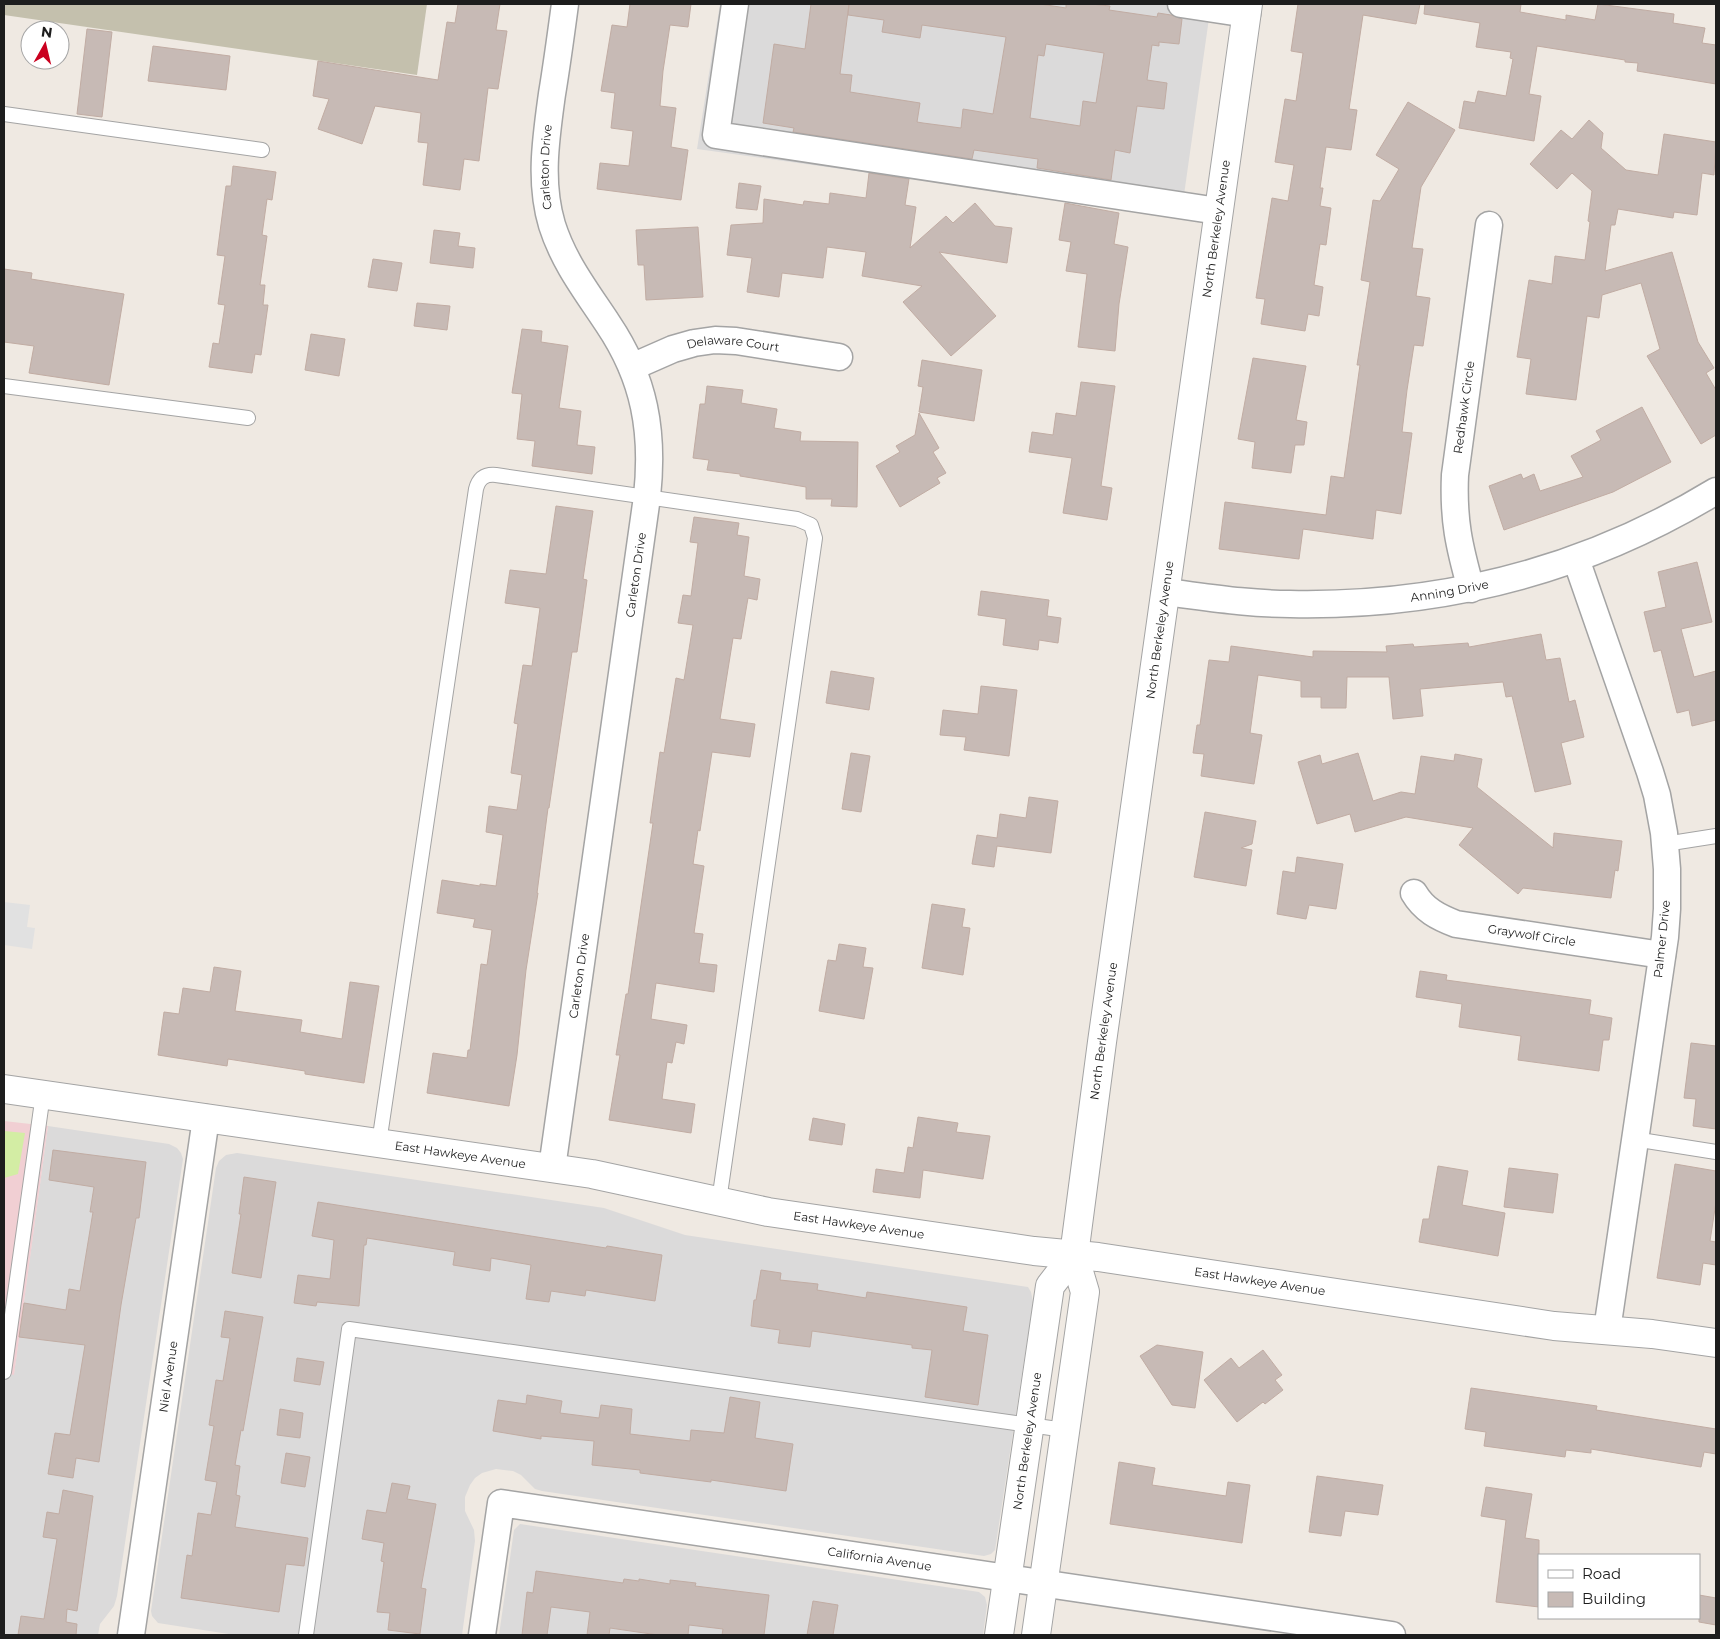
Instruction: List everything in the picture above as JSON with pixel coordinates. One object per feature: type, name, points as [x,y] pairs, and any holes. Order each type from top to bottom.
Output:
[{"type":"street","name":"Carleton Drive","points":[[552,1168],[647,497],[649,469],[649,438],[641,390],[632,366],[616,336],[572,272],[558,242],[548,209],[545,176],[546,144],[565,4]]},
{"type":"street","points":[[735,4],[716,135],[1218,211]]},
{"type":"street","points":[[1181,4],[1247,9]]},
{"type":"street","name":"North Berkeley Avenue","points":[[1036,1635],[1086,1292],[1074,1255],[1102,1042],[1247,9]]},
{"type":"street","name":"Redhawk Circle","points":[[1471,589],[1456,534],[1454,513],[1455,475],[1489,225]]},
{"type":"street","name":"Delaware Court","points":[[632,366],[683,346],[715,340],[736,341],[839,357]]},
{"type":"street","name":"Anning Drive","points":[[1165,592],[1259,603],[1317,604],[1410,599],[1471,589],[1576,560],[1665,519],[1716,491]]},
{"type":"street","name":"Palmer Drive","points":[[1576,560],[1652,778],[1660,808],[1668,869],[1662,955],[1607,1330]]},
{"type":"street","name":"Graywolf Circle","points":[[1414,894],[1424,908],[1431,913],[1456,924],[1662,955]]},
{"type":"street","name":"East Hawkeye Avenue","points":[[4,1089],[552,1168],[614,1178],[777,1213],[1540,1324],[1665,1335],[1716,1343]]},
{"type":"street","name":"Niel Avenue","points":[[131,1635],[206,1118]]},
{"type":"street","name":"North Berkeley Avenue","points":[[999,1635],[1050,1286],[1074,1255]]},
{"type":"street","name":"California Avenue","points":[[482,1635],[501,1503],[1392,1635]]},
{"type":"lane","points":[[4,114],[262,150]]},
{"type":"lane","points":[[4,386],[248,418]]},
{"type":"lane","points":[[379,1143],[478,482],[489,475],[496,475],[797,519],[811,525],[814,531],[812,558],[719,1201]]},
{"type":"lane","points":[[1665,844],[1716,836]]},
{"type":"lane","points":[[4,1372],[44,1094]]},
{"type":"lane","points":[[1634,1139],[1716,1152]]},
{"type":"lane","points":[[306,1635],[349,1330],[1065,1430]]},
{"type":"shaded area","points":[[4,4],[427,4],[417,75],[70,25],[70,20],[38,20],[4,15]]},
{"type":"shaded area","points":[[720,4],[1211,4],[1181,216],[697,149]]},
{"type":"shaded area","points":[[4,902],[30,905],[27,927],[35,928],[32,949],[4,945]]},
{"type":"shaded area","points":[[4,1121],[48,1126],[14,1375],[4,1373]]},
{"type":"shaded area","points":[[48,1126],[169,1144],[177,1148],[183,1159],[117,1596],[114,1606],[100,1624],[98,1635],[4,1635],[4,1373],[14,1374]]},
{"type":"shaded area","points":[[237,1153],[604,1208],[685,1235],[1028,1287],[1033,1302],[995,1550],[991,1554],[984,1556],[542,1491],[535,1489],[521,1475],[513,1471],[496,1469],[482,1473],[475,1478],[465,1497],[465,1511],[474,1530],[475,1541],[462,1635],[235,1635],[158,1623],[152,1616],[151,1611],[216,1168],[219,1161],[226,1155]]},
{"type":"shaded area","points":[[520,1524],[979,1592],[985,1597],[987,1605],[983,1635],[499,1635],[514,1530]]},
{"type":"green space","points":[[4,1131],[25,1133],[18,1174],[4,1178]]},
{"type":"building","points":[[458,4],[500,4],[496,30],[507,31],[498,89],[488,88],[479,161],[464,159],[460,190],[423,185],[428,143],[418,142],[421,113],[375,106],[362,144],[318,129],[329,99],[313,96],[318,61],[438,80],[447,22],[455,23]]},
{"type":"building","points":[[630,4],[691,4],[688,27],[670,25],[660,106],[676,108],[671,147],[688,150],[681,200],[597,189],[600,163],[629,166],[633,131],[611,128],[615,93],[601,91],[612,25],[627,27]]},
{"type":"building","points":[[811,4],[849,4],[1040,4],[1066,8],[1066,4],[1091,4],[1110,6],[1109,10],[1157,17],[1158,13],[1182,19],[1179,44],[1159,42],[1159,46],[1152,45],[1147,80],[1167,83],[1164,109],[1137,106],[1130,153],[1115,150],[1111,180],[1037,168],[1038,159],[974,150],[972,159],[793,132],[794,128],[763,123],[774,44],[805,49]],"holes":[[[849,4],[848,15],[884,20],[882,32],[920,38],[922,25],[1006,37],[993,114],[963,109],[961,128],[923,123],[917,122],[920,103],[850,92],[852,75],[840,74]],[[1046,44],[1104,53],[1096,103],[1083,101],[1080,126],[1030,118],[1038,55],[1044,56]]]},
{"type":"building","points":[[1298,4],[1420,4],[1416,24],[1363,15],[1349,109],[1357,110],[1351,150],[1326,147],[1320,188],[1323,188],[1320,206],[1331,208],[1326,245],[1320,244],[1314,285],[1323,287],[1319,316],[1308,314],[1305,331],[1261,324],[1265,299],[1256,298],[1272,198],[1288,201],[1294,165],[1275,162],[1285,99],[1296,101],[1303,53],[1291,51]]},
{"type":"building","points":[[1425,4],[1521,4],[1520,12],[1566,20],[1566,15],[1595,20],[1598,4],[1674,14],[1673,23],[1705,28],[1702,43],[1716,45],[1716,84],[1637,71],[1638,63],[1625,62],[1625,60],[1537,46],[1529,94],[1541,96],[1534,141],[1459,128],[1464,101],[1475,103],[1478,91],[1506,96],[1513,59],[1510,58],[1511,52],[1476,47],[1480,23],[1424,14]]},
{"type":"building","points":[[87,29],[112,32],[102,117],[77,114]]},
{"type":"building","points":[[153,46],[230,56],[226,90],[148,81]]},
{"type":"building","points":[[1408,102],[1455,130],[1421,187],[1412,248],[1423,249],[1416,296],[1430,298],[1423,346],[1414,345],[1407,390],[1402,432],[1412,433],[1401,514],[1376,510],[1373,539],[1303,529],[1299,559],[1219,549],[1225,502],[1326,515],[1331,476],[1344,478],[1360,365],[1357,365],[1370,282],[1361,280],[1373,200],[1380,201],[1399,169],[1376,155]]},
{"type":"building","points":[[1589,120],[1603,133],[1601,148],[1626,170],[1658,175],[1664,134],[1716,142],[1714,175],[1702,173],[1697,215],[1674,212],[1673,218],[1618,209],[1615,225],[1611,225],[1605,271],[1672,252],[1698,342],[1714,368],[1706,373],[1716,390],[1716,435],[1701,444],[1647,356],[1660,349],[1641,283],[1602,295],[1599,318],[1587,316],[1576,400],[1526,394],[1531,359],[1517,357],[1529,280],[1552,284],[1555,256],[1585,260],[1592,191],[1572,173],[1557,189],[1530,164],[1561,130],[1572,139]]},
{"type":"building","points":[[233,166],[276,172],[272,200],[267,199],[262,235],[267,236],[260,285],[265,285],[263,305],[268,305],[261,355],[255,354],[252,373],[209,367],[213,343],[219,344],[225,305],[218,304],[225,256],[217,255],[226,186],[231,186]]},
{"type":"building","points":[[869,173],[909,179],[905,205],[916,207],[910,248],[946,216],[953,223],[975,203],[995,226],[1012,228],[1007,263],[939,252],[996,316],[951,356],[903,302],[922,286],[862,276],[866,252],[827,247],[823,278],[782,273],[779,297],[747,292],[752,258],[727,255],[731,225],[763,223],[764,199],[803,205],[804,201],[829,204],[830,193],[866,198]]},
{"type":"building","points":[[739,183],[761,186],[757,210],[736,208]]},
{"type":"building","points":[[1065,203],[1119,213],[1114,244],[1128,247],[1119,304],[1115,351],[1078,347],[1087,274],[1066,271],[1071,242],[1059,240]]},
{"type":"building","points":[[698,227],[703,297],[646,300],[644,265],[638,265],[636,230]]},
{"type":"building","points":[[434,230],[460,233],[458,246],[475,248],[473,268],[430,263]]},
{"type":"building","points":[[373,259],[402,263],[397,291],[368,287]]},
{"type":"building","points":[[4,269],[32,273],[31,279],[124,294],[109,385],[29,373],[34,346],[4,342]]},
{"type":"building","points":[[417,303],[450,306],[447,330],[414,326]]},
{"type":"building","points":[[522,329],[542,331],[541,342],[568,346],[559,408],[581,411],[577,445],[595,447],[592,474],[532,466],[535,441],[517,439],[522,394],[512,393]]},
{"type":"building","points":[[311,334],[345,339],[339,376],[305,370]]},
{"type":"building","points":[[1253,358],[1306,366],[1296,420],[1307,422],[1304,445],[1295,445],[1291,473],[1252,468],[1255,442],[1238,439]]},
{"type":"building","points":[[922,360],[982,370],[974,421],[919,412],[923,387],[918,386]]},
{"type":"building","points":[[1081,382],[1115,386],[1101,486],[1112,488],[1107,520],[1063,513],[1072,458],[1029,452],[1032,432],[1053,435],[1056,413],[1076,416]]},
{"type":"building","points":[[707,386],[743,390],[741,403],[777,409],[774,428],[801,432],[800,441],[858,442],[857,507],[831,506],[832,499],[806,499],[806,487],[740,476],[740,474],[707,470],[709,460],[693,458],[700,404],[705,404]]},
{"type":"building","points":[[1642,407],[1671,462],[1613,492],[1504,530],[1489,486],[1521,474],[1523,479],[1534,474],[1540,491],[1583,477],[1571,456],[1601,440],[1596,431]]},
{"type":"building","points":[[919,413],[939,448],[933,452],[946,473],[937,478],[940,483],[900,507],[876,466],[900,452],[896,446],[915,435]]},
{"type":"building","points":[[556,506],[593,511],[583,579],[587,580],[577,652],[572,652],[548,808],[509,1106],[427,1093],[433,1053],[467,1058],[468,1050],[470,1050],[481,964],[487,965],[492,930],[473,927],[475,919],[437,913],[442,880],[480,886],[480,884],[496,886],[503,835],[486,832],[489,806],[517,810],[522,775],[511,773],[518,724],[514,723],[523,665],[532,666],[540,608],[505,603],[510,570],[546,574]]},
{"type":"building","points":[[694,517],[739,523],[737,535],[749,537],[744,576],[760,579],[757,600],[748,598],[741,639],[733,638],[720,719],[755,724],[750,757],[712,752],[693,864],[704,866],[694,933],[703,934],[699,963],[717,965],[714,992],[656,983],[651,1019],[687,1025],[684,1044],[676,1042],[672,1063],[667,1062],[662,1099],[695,1104],[691,1133],[609,1120],[620,1055],[616,1055],[626,994],[628,994],[653,823],[650,823],[660,752],[664,753],[676,678],[684,680],[693,625],[678,623],[683,595],[691,596],[698,543],[690,542]]},
{"type":"building","points":[[1697,562],[1712,622],[1681,629],[1694,677],[1716,671],[1716,720],[1692,726],[1689,710],[1677,713],[1661,650],[1654,652],[1644,612],[1666,607],[1658,572]]},
{"type":"building","points":[[981,591],[1049,600],[1047,616],[1061,618],[1058,643],[1039,640],[1038,650],[1003,645],[1006,619],[978,615]]},
{"type":"building","points":[[1541,634],[1546,660],[1560,658],[1569,702],[1575,700],[1584,737],[1561,743],[1571,784],[1535,792],[1512,696],[1506,697],[1503,682],[1420,689],[1423,716],[1393,719],[1389,677],[1347,677],[1346,708],[1321,708],[1321,697],[1301,697],[1301,681],[1258,675],[1250,733],[1262,735],[1254,784],[1201,776],[1204,754],[1193,753],[1197,725],[1200,725],[1209,660],[1229,662],[1231,646],[1313,657],[1313,651],[1387,652],[1386,646],[1413,644],[1414,647],[1468,643],[1469,647]]},
{"type":"building","points":[[831,671],[874,678],[869,710],[826,703]]},
{"type":"building","points":[[981,686],[1017,690],[1009,756],[964,750],[966,737],[940,735],[943,710],[978,714]]},
{"type":"building","points":[[851,753],[870,756],[861,812],[842,809]]},
{"type":"building","points":[[1358,753],[1373,801],[1401,792],[1415,794],[1421,756],[1454,761],[1455,754],[1482,759],[1477,787],[1553,848],[1554,833],[1622,841],[1618,871],[1615,870],[1611,898],[1523,888],[1518,894],[1459,845],[1473,828],[1406,817],[1355,832],[1350,814],[1317,824],[1298,762],[1320,755],[1322,764]]},
{"type":"building","points":[[1029,797],[1058,801],[1051,853],[997,846],[994,867],[972,864],[977,835],[997,838],[1000,814],[1026,818]]},
{"type":"building","points":[[1205,812],[1256,821],[1252,844],[1241,848],[1252,850],[1246,886],[1194,877]]},
{"type":"building","points":[[1297,857],[1343,864],[1336,909],[1309,905],[1306,919],[1277,914],[1283,871],[1295,873]]},
{"type":"building","points":[[932,904],[965,909],[962,927],[970,928],[963,975],[922,968]]},
{"type":"building","points":[[839,944],[866,948],[863,967],[873,968],[864,1019],[819,1011],[828,960],[836,961]]},
{"type":"building","points":[[214,967],[241,971],[235,1011],[302,1020],[300,1032],[342,1039],[350,982],[379,986],[364,1083],[305,1074],[305,1071],[228,1059],[227,1066],[158,1055],[164,1012],[179,1014],[183,988],[210,992]]},
{"type":"building","points":[[1420,971],[1447,975],[1446,980],[1591,1000],[1589,1014],[1612,1018],[1609,1040],[1603,1040],[1599,1071],[1518,1060],[1521,1036],[1459,1027],[1462,1004],[1416,997]]},
{"type":"building","points":[[1691,1043],[1716,1046],[1716,1129],[1693,1126],[1696,1099],[1684,1098]]},
{"type":"building","points":[[918,1117],[958,1123],[956,1132],[990,1136],[983,1179],[923,1170],[920,1198],[873,1192],[876,1169],[904,1173],[908,1147],[913,1148]]},
{"type":"building","points":[[813,1118],[845,1124],[842,1145],[809,1140]]},
{"type":"building","points":[[53,1150],[146,1162],[139,1218],[136,1218],[121,1305],[99,1462],[76,1458],[73,1478],[48,1474],[55,1433],[70,1435],[85,1345],[19,1337],[24,1303],[66,1310],[69,1289],[80,1291],[93,1212],[90,1212],[94,1187],[49,1180]]},
{"type":"building","points":[[1675,1164],[1716,1171],[1716,1202],[1710,1241],[1716,1242],[1716,1265],[1703,1263],[1700,1285],[1657,1278]]},
{"type":"building","points":[[1438,1166],[1468,1171],[1462,1205],[1505,1213],[1498,1256],[1419,1242],[1423,1219],[1429,1219]]},
{"type":"building","points":[[1509,1168],[1558,1174],[1553,1213],[1504,1207]]},
{"type":"building","points":[[244,1177],[276,1182],[261,1278],[232,1273],[241,1214],[239,1214]]},
{"type":"building","points":[[318,1202],[606,1248],[607,1246],[662,1255],[655,1301],[586,1290],[585,1296],[551,1291],[549,1302],[526,1299],[531,1265],[491,1258],[490,1271],[453,1265],[455,1252],[367,1238],[366,1245],[364,1245],[359,1306],[317,1302],[316,1306],[294,1303],[298,1275],[330,1279],[334,1240],[312,1236]]},
{"type":"building","points":[[761,1270],[781,1273],[780,1280],[818,1284],[817,1290],[866,1298],[867,1292],[967,1307],[963,1331],[988,1335],[978,1405],[925,1397],[932,1350],[912,1348],[912,1345],[812,1331],[810,1347],[778,1343],[780,1330],[751,1326],[754,1300],[756,1300]]},
{"type":"building","points":[[225,1311],[263,1317],[243,1431],[241,1430],[235,1465],[240,1466],[236,1495],[240,1496],[235,1527],[308,1538],[304,1566],[286,1564],[279,1612],[181,1598],[187,1555],[192,1556],[198,1513],[211,1515],[217,1482],[205,1480],[214,1426],[209,1425],[216,1380],[223,1381],[230,1338],[221,1337]]},
{"type":"building","points":[[1157,1345],[1203,1352],[1195,1408],[1172,1405],[1140,1356]]},
{"type":"building","points":[[1263,1350],[1282,1375],[1275,1380],[1283,1390],[1265,1404],[1263,1402],[1237,1422],[1204,1380],[1231,1358],[1239,1368]]},
{"type":"building","points":[[297,1358],[324,1362],[320,1385],[294,1381]]},
{"type":"building","points":[[1471,1388],[1597,1406],[1596,1410],[1716,1429],[1716,1454],[1704,1452],[1701,1467],[1591,1449],[1591,1453],[1566,1450],[1565,1457],[1484,1446],[1486,1432],[1465,1429]]},
{"type":"building","points":[[527,1395],[562,1401],[560,1413],[599,1418],[601,1405],[632,1409],[630,1434],[690,1441],[691,1430],[724,1433],[730,1397],[760,1402],[755,1438],[793,1444],[786,1491],[711,1480],[711,1482],[640,1473],[640,1470],[592,1465],[594,1441],[541,1436],[541,1439],[493,1431],[498,1400],[526,1404]]},
{"type":"building","points":[[280,1409],[303,1413],[300,1438],[277,1435]]},
{"type":"building","points":[[286,1453],[310,1457],[305,1487],[281,1483]]},
{"type":"building","points":[[1119,1462],[1155,1468],[1152,1485],[1226,1496],[1228,1482],[1250,1485],[1242,1543],[1110,1524]]},
{"type":"building","points":[[1317,1476],[1383,1485],[1378,1515],[1345,1511],[1341,1536],[1309,1532]]},
{"type":"building","points":[[392,1483],[410,1486],[407,1499],[436,1504],[421,1588],[426,1589],[420,1634],[388,1630],[390,1613],[377,1612],[384,1562],[381,1561],[384,1543],[362,1539],[367,1510],[386,1513]]},
{"type":"building","points":[[1486,1487],[1532,1494],[1525,1538],[1539,1540],[1538,1607],[1496,1602],[1506,1520],[1481,1516]]},
{"type":"building","points":[[63,1490],[93,1496],[77,1611],[67,1609],[66,1622],[77,1624],[76,1635],[18,1635],[21,1616],[44,1619],[57,1539],[43,1537],[47,1512],[59,1514]]},
{"type":"building","points":[[536,1571],[623,1583],[624,1579],[639,1581],[639,1579],[670,1584],[670,1580],[696,1583],[695,1586],[769,1595],[764,1635],[722,1635],[723,1629],[689,1625],[688,1635],[658,1635],[610,1628],[609,1635],[587,1635],[590,1612],[551,1607],[547,1635],[522,1635],[527,1592],[533,1593]]},
{"type":"building","points":[[1700,1595],[1716,1598],[1716,1625],[1699,1622]]},
{"type":"building","points":[[813,1601],[838,1605],[833,1635],[807,1635]]}]
